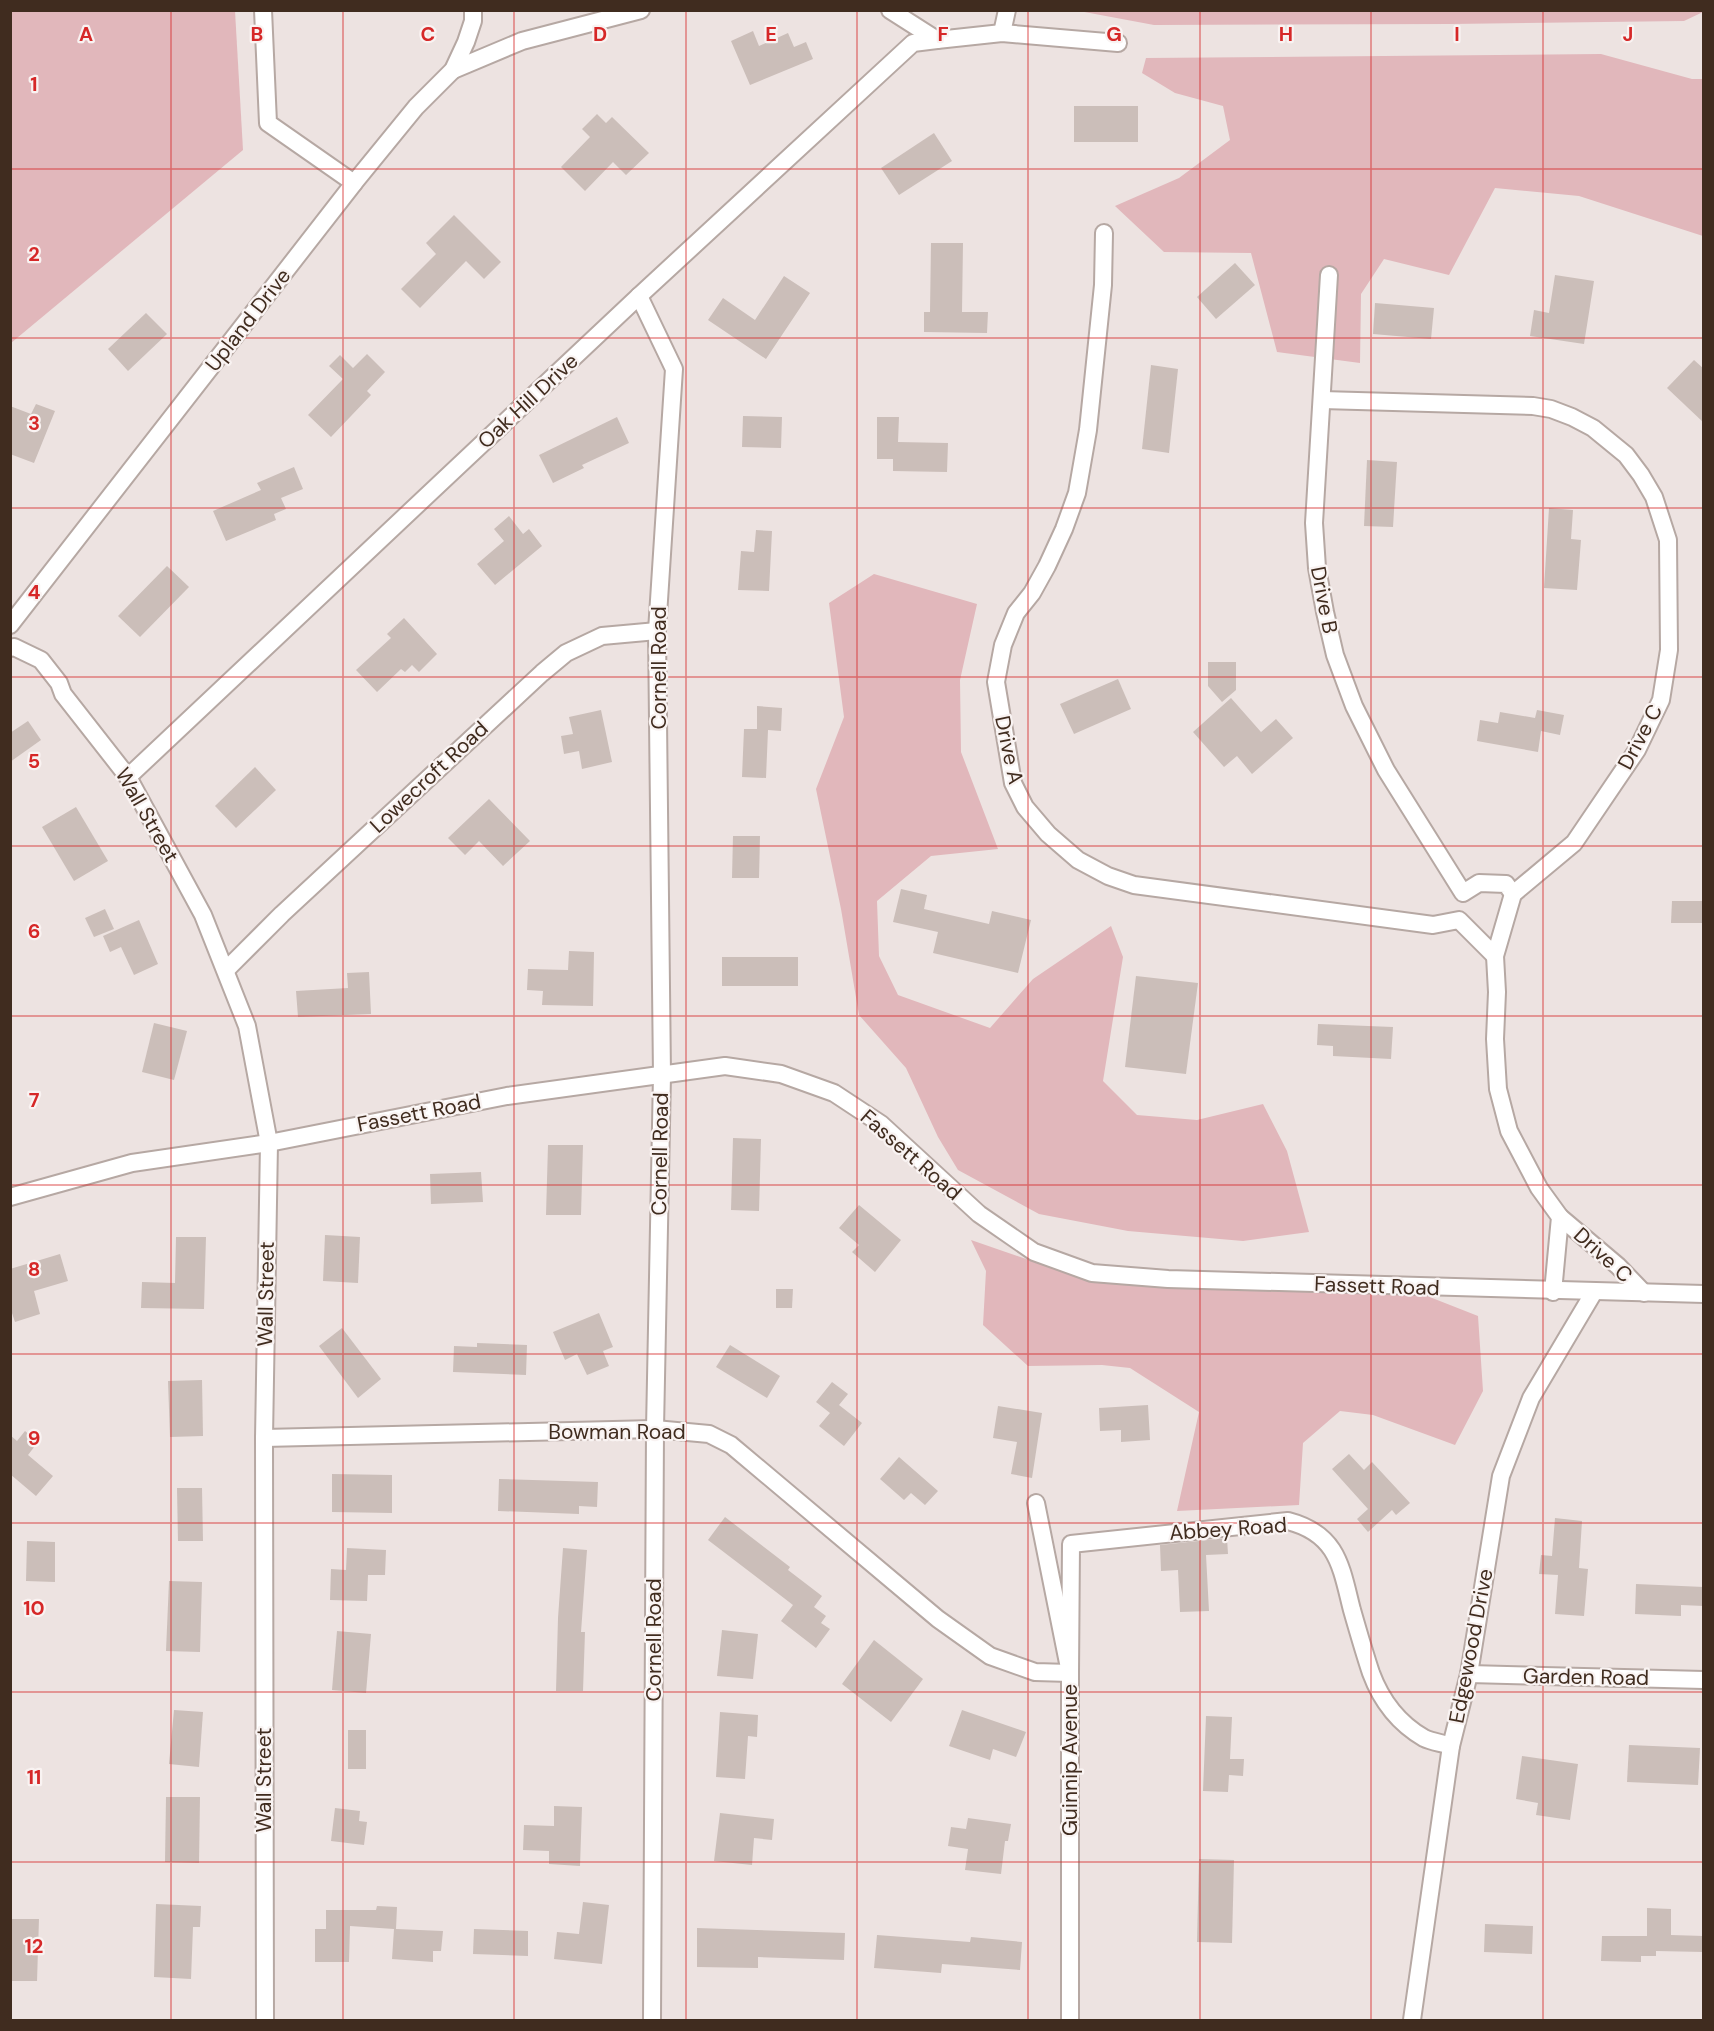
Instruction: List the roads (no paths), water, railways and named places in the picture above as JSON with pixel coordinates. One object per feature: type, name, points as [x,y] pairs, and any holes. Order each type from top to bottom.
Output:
[{"type":"street","points":[[262,10],[268,123],[354,183]]},
{"type":"street","name":"Upland Drive","points":[[10,625],[354,183],[416,107],[453,70],[466,42],[473,21],[473,10]]},
{"type":"street","points":[[453,70],[522,41],[641,10]]},
{"type":"street","points":[[890,10],[937,40]]},
{"type":"street","points":[[1002,33],[1007,10]]},
{"type":"street","name":"Oak Hill Drive","points":[[128,777],[639,296],[912,44],[1002,33],[1119,43]]},
{"type":"street","name":"Drive A","points":[[1104,233],[1103,285],[1089,424],[1077,493],[1047,566],[1032,593],[1016,614],[1003,645],[996,682],[1013,783],[1025,807],[1048,834],[1078,860],[1108,876],[1134,885],[1433,925],[1459,920]]},
{"type":"street","name":"Drive B","points":[[1329,275],[1314,523],[1317,568],[1335,655],[1354,706],[1386,770],[1463,893]]},
{"type":"street","name":"Cornell Road","points":[[639,296],[674,369],[657,632],[662,1075],[655,1429],[652,2020]]},
{"type":"street","name":"Drive C","points":[[1322,400],[1533,406],[1551,409],[1593,428],[1626,455],[1654,497],[1668,540],[1669,650],[1661,700],[1637,750],[1574,843],[1513,894],[1495,956],[1497,992],[1495,1039],[1498,1089],[1509,1131],[1539,1188],[1560,1216],[1618,1266],[1644,1293]]},
{"type":"street","name":"Lowecroft Road","points":[[226,970],[291,906],[542,672],[566,653],[602,636],[657,632]]},
{"type":"street","name":"Wall Street","points":[[10,648],[41,660],[59,683],[63,694],[128,777],[203,915],[247,1026],[269,1143],[264,1438],[265,2020]]},
{"type":"street","points":[[1495,956],[1459,920],[1463,893],[1479,883],[1506,884],[1513,894]]},
{"type":"street","name":"Fassett Road","points":[[10,1197],[132,1163],[269,1143],[507,1096],[725,1066],[781,1074],[834,1093],[881,1124],[979,1214],[1034,1252],[1092,1274],[1168,1279],[1553,1292],[1704,1294]]},
{"type":"street","name":"Drive C","points":[[1553,1292],[1558,1259],[1560,1216]]},
{"type":"street","name":"Edgewood Drive","points":[[1412,2020],[1451,1746],[1469,1674],[1501,1476],[1531,1398],[1594,1292]]},
{"type":"street","name":"Bowman Road","points":[[264,1438],[655,1429],[708,1434],[732,1445],[938,1619],[990,1656],[1035,1672],[1070,1673]]},
{"type":"street","name":"Guinnip Avenue","points":[[1036,1503],[1070,1673],[1070,2020]]},
{"type":"street","name":"Abbey Road","points":[[1070,1673],[1071,1544],[1288,1521],[1315,1532],[1337,1556],[1371,1673],[1377,1690],[1391,1711],[1425,1739],[1451,1746]]},
{"type":"street","name":"Garden Road","points":[[1469,1674],[1704,1680]]}]
